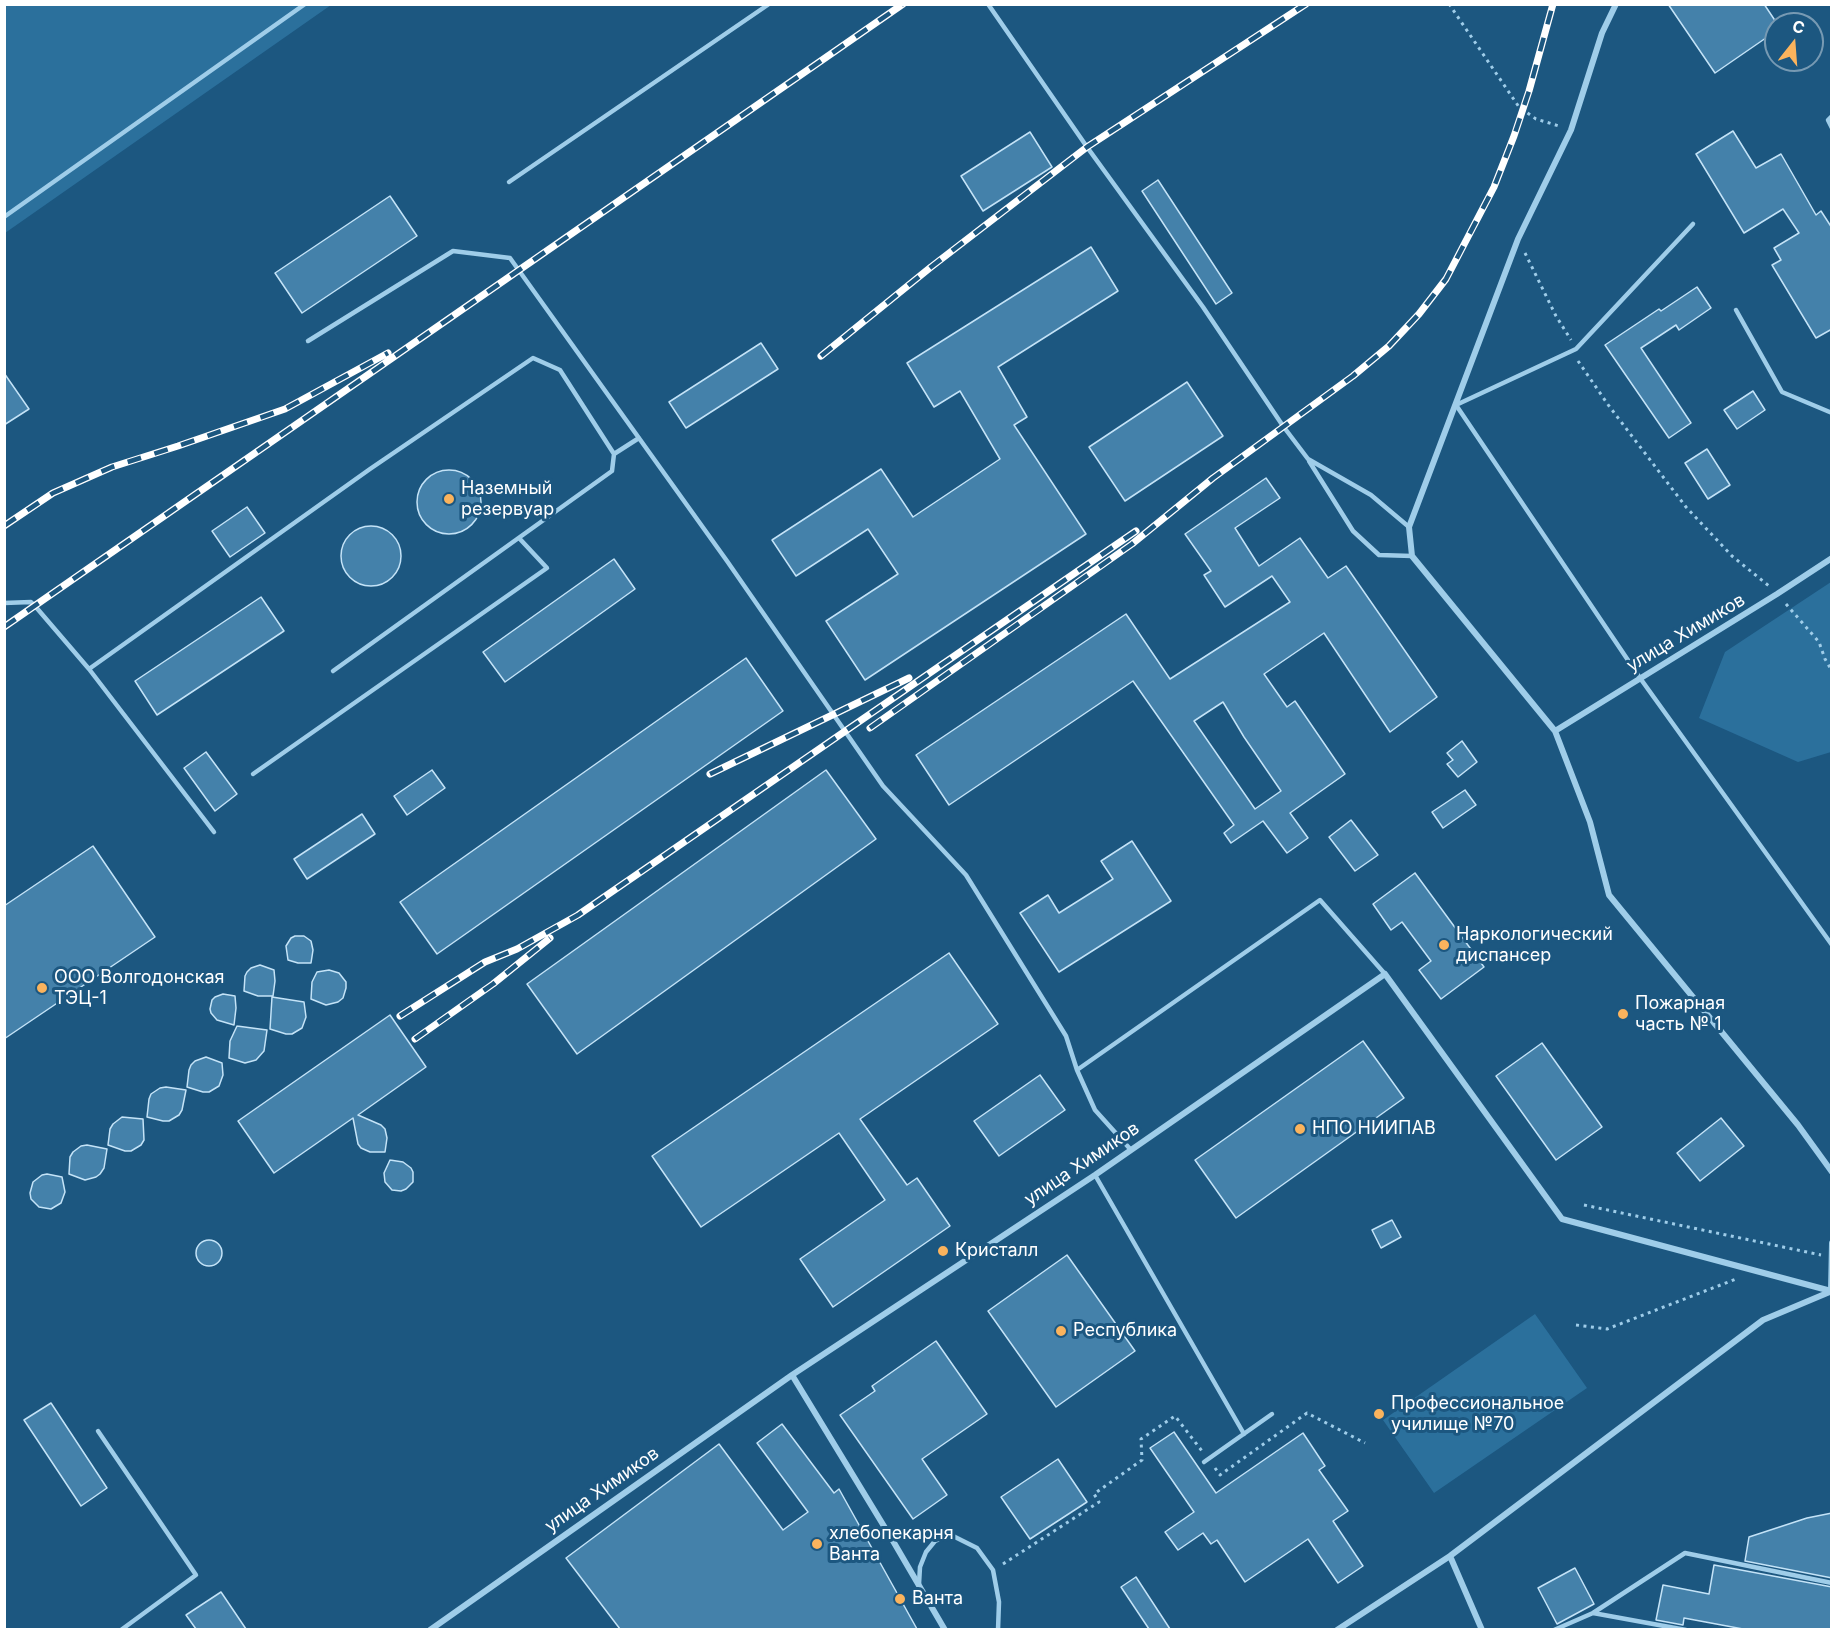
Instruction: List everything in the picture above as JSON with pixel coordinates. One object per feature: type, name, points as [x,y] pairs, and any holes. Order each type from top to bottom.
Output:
[{"type":"street","points":[[1616,4],[1602,33],[1571,130],[1518,239],[1409,527],[1412,556],[1555,731],[1590,822],[1609,895],[1798,1125],[1832,1172]]},
{"type":"street","name":"улица Химиков","points":[[1555,731],[1832,558]]},
{"type":"street","points":[[1385,974],[1562,1219],[1831,1291]]},
{"type":"street","name":"улица Химиков","points":[[430,1629],[792,1375],[1131,1150],[1385,974]]},
{"type":"street","points":[[1831,1291],[1832,1243]]},
{"type":"street","points":[[1336,1629],[1450,1556],[1763,1320],[1831,1291]]},
{"type":"street","points":[[792,1375],[945,1629]]},
{"type":"street","points":[[1450,1556],[1482,1629]]},
{"type":"lane","points":[[4,217],[305,4]]},
{"type":"lane","points":[[509,182],[769,4]]},
{"type":"lane","points":[[988,4],[1087,147],[1203,307],[1282,426],[1308,459],[1353,531],[1380,555],[1412,556]]},
{"type":"lane","points":[[1832,116],[1828,120],[1832,128]]},
{"type":"lane","points":[[1693,224],[1576,349],[1456,405],[1640,678],[1832,945]]},
{"type":"lane","points":[[308,341],[453,251],[510,258],[883,786],[966,875],[1066,1036],[1077,1070],[1095,1110],[1131,1150]]},
{"type":"lane","points":[[1736,310],[1782,392],[1832,413]]},
{"type":"lane","points":[[89,669],[360,476],[533,358],[560,370],[614,454],[612,471],[333,671]]},
{"type":"lane","points":[[614,454],[639,438]]},
{"type":"lane","points":[[1308,459],[1371,495],[1409,527]]},
{"type":"lane","points":[[253,774],[547,568],[519,538]]},
{"type":"lane","points":[[4,603],[31,602],[89,669],[214,832]]},
{"type":"lane","points":[[1077,1070],[1320,900],[1385,974]]},
{"type":"lane","points":[[1095,1174],[1244,1434]]},
{"type":"lane","points":[[1206,1461],[1272,1414]]},
{"type":"lane","points":[[98,1431],[196,1575],[121,1629]]},
{"type":"lane","points":[[919,1586],[920,1567],[926,1552],[935,1541],[951,1535],[977,1548],[993,1570],[999,1602],[998,1629]]},
{"type":"lane","points":[[1556,1629],[1593,1613],[1685,1553],[1832,1583]]},
{"type":"lane","points":[[1593,1613],[1686,1629]]},
{"type":"path","points":[[1449,4],[1519,107],[1536,119],[1571,130]]},
{"type":"path","points":[[1518,239],[1556,316],[1576,349],[1574,353],[1588,376],[1686,507],[1732,556],[1777,594],[1819,642],[1832,671]]},
{"type":"path","points":[[1584,1205],[1831,1257]]},
{"type":"path","points":[[1576,1325],[1607,1329],[1754,1270]]},
{"type":"path","points":[[993,1570],[1099,1502],[1094,1494],[1142,1460],[1141,1439],[1175,1416],[1206,1461],[1220,1475],[1307,1413],[1365,1443]]},
{"type":"shaded area","points":[[5,5],[331,5],[5,233]]},
{"type":"shaded area","points":[[1831,582],[1831,752],[1798,762],[1699,718],[1725,652]]},
{"type":"shaded area","points":[[1535,1314],[1587,1388],[1434,1493],[1383,1420]]},
{"type":"building","points":[[1668,4],[1764,4],[1769,12],[1764,12],[1764,39],[1715,73]]},
{"type":"building","points":[[1733,131],[1756,168],[1781,154],[1816,215],[1821,211],[1832,228],[1832,329],[1816,338],[1772,265],[1781,260],[1774,248],[1799,233],[1783,209],[1744,233],[1696,154]]},
{"type":"building","points":[[1030,132],[1052,167],[983,211],[961,176]]},
{"type":"building","points":[[1158,180],[1232,293],[1216,304],[1142,191]]},
{"type":"building","points":[[390,196],[417,236],[302,313],[275,273]]},
{"type":"building","points":[[1091,247],[1118,291],[998,367],[1027,417],[1014,425],[1086,534],[865,680],[826,621],[898,574],[868,529],[796,576],[772,540],[881,469],[913,517],[1000,459],[960,391],[934,407],[907,363]]},
{"type":"building","points":[[1697,287],[1711,308],[1679,330],[1676,325],[1641,348],[1691,423],[1669,438],[1605,345]]},
{"type":"building","points":[[761,343],[778,369],[686,428],[669,402]]},
{"type":"building","points":[[4,373],[29,409],[4,425]]},
{"type":"building","points":[[1187,382],[1223,436],[1125,501],[1089,447]]},
{"type":"building","points":[[1753,391],[1765,410],[1737,429],[1724,410]]},
{"type":"building","points":[[1707,449],[1730,485],[1708,499],[1685,463]]},
{"type":"building","name":"Наземный резервуар","points":[[443,470],[455,470],[472,479],[479,490],[481,502],[479,514],[472,525],[455,534],[443,534],[431,529],[422,520],[417,508],[417,496],[422,484],[431,475]]},
{"type":"building","points":[[1266,478],[1280,498],[1235,528],[1259,566],[1300,538],[1328,578],[1346,566],[1437,697],[1390,732],[1324,633],[1264,674],[1287,707],[1295,701],[1345,774],[1290,813],[1308,838],[1287,853],[1263,821],[1231,843],[1224,833],[1234,825],[1133,681],[949,805],[916,755],[1126,614],[1170,679],[1290,602],[1272,576],[1225,607],[1204,575],[1211,571],[1185,534]],"holes":[[[1223,702],[1281,791],[1255,809],[1194,721]]]},
{"type":"building","points":[[247,507],[265,533],[230,557],[212,531]]},
{"type":"building","points":[[365,526],[377,526],[388,531],[396,539],[401,556],[399,568],[388,581],[377,586],[365,586],[354,581],[346,573],[341,562],[341,550],[346,539],[354,531]]},
{"type":"building","points":[[614,559],[635,589],[505,682],[483,652]]},
{"type":"building","points":[[261,597],[284,631],[157,715],[135,681]]},
{"type":"building","points":[[746,658],[783,711],[437,954],[400,902]]},
{"type":"building","points":[[1462,741],[1477,762],[1458,777],[1447,764],[1453,760],[1447,753]]},
{"type":"building","points":[[206,752],[237,794],[215,811],[184,768]]},
{"type":"building","points":[[432,770],[445,788],[407,815],[394,796]]},
{"type":"building","points":[[826,770],[876,839],[577,1054],[527,984]]},
{"type":"building","points":[[1465,790],[1476,805],[1443,828],[1432,812]]},
{"type":"building","points":[[362,814],[375,834],[307,879],[294,859]]},
{"type":"building","points":[[1351,820],[1378,855],[1355,871],[1329,837]]},
{"type":"building","points":[[1132,841],[1171,901],[1059,972],[1020,913],[1048,895],[1059,913],[1113,879],[1101,861]]},
{"type":"building","name":"ООО Волгодонская ТЭЦ-1","points":[[93,846],[155,937],[4,1039],[4,906]]},
{"type":"building","name":"Наркологический диспансер","points":[[1415,873],[1484,967],[1441,999],[1419,970],[1431,961],[1402,922],[1391,930],[1373,904]]},
{"type":"building","points":[[295,936],[304,936],[311,941],[313,950],[311,963],[288,960],[286,946]]},
{"type":"building","points":[[949,953],[998,1024],[860,1119],[907,1185],[917,1178],[950,1226],[833,1307],[800,1259],[885,1200],[839,1133],[701,1227],[652,1156]]},
{"type":"building","points":[[260,965],[274,970],[273,996],[258,996],[244,991],[247,972]]},
{"type":"building","points":[[329,970],[339,973],[346,982],[346,988],[343,998],[326,1005],[311,999],[312,982],[317,972]]},
{"type":"building","points":[[223,994],[235,996],[234,1025],[217,1020],[211,1013],[212,1000]]},
{"type":"building","points":[[272,997],[304,1002],[306,1017],[302,1028],[292,1034],[270,1029]]},
{"type":"building","points":[[390,1015],[426,1067],[358,1115],[385,1129],[387,1138],[385,1152],[370,1152],[361,1148],[358,1144],[353,1118],[274,1173],[238,1121]]},
{"type":"building","points":[[237,1026],[267,1030],[264,1051],[256,1060],[245,1063],[229,1058],[230,1041]]},
{"type":"building","name":"НПО НИИПАВ","points":[[1363,1041],[1404,1098],[1236,1218],[1195,1160]]},
{"type":"building","points":[[1542,1043],[1602,1127],[1556,1160],[1496,1076]]},
{"type":"building","points":[[206,1057],[222,1063],[223,1075],[219,1086],[209,1092],[187,1087],[191,1065]]},
{"type":"building","points":[[1040,1075],[1065,1110],[999,1156],[974,1121]]},
{"type":"building","points":[[166,1087],[186,1090],[179,1115],[169,1121],[147,1117],[151,1094]]},
{"type":"building","points":[[122,1117],[143,1119],[144,1140],[141,1145],[131,1151],[108,1145],[110,1129]]},
{"type":"building","points":[[1721,1118],[1744,1146],[1700,1181],[1677,1153]]},
{"type":"building","points":[[87,1145],[107,1149],[104,1168],[100,1174],[85,1180],[69,1174],[70,1157],[73,1152]]},
{"type":"building","points":[[390,1160],[403,1162],[411,1168],[413,1182],[406,1189],[392,1190],[385,1182],[384,1173]]},
{"type":"building","points":[[47,1174],[62,1177],[65,1192],[61,1203],[51,1209],[39,1207],[31,1199],[30,1193],[33,1182]]},
{"type":"building","points":[[1392,1220],[1401,1237],[1381,1248],[1372,1230]]},
{"type":"building","points":[[209,1240],[218,1244],[222,1253],[218,1262],[209,1266],[200,1262],[196,1253],[200,1244]]},
{"type":"building","name":"Республика","points":[[1067,1255],[1135,1351],[1056,1407],[988,1311]]},
{"type":"building","points":[[936,1341],[987,1414],[922,1459],[947,1495],[913,1519],[840,1415],[875,1391],[872,1386]]},
{"type":"building","points":[[51,1403],[107,1488],[81,1506],[24,1420]]},
{"type":"building","points":[[782,1424],[834,1493],[839,1489],[917,1629],[620,1629],[566,1558],[719,1444],[783,1530],[808,1512],[757,1443]]},
{"type":"building","points":[[1174,1432],[1216,1493],[1303,1433],[1325,1466],[1319,1470],[1348,1511],[1333,1521],[1363,1566],[1338,1583],[1308,1539],[1245,1582],[1217,1540],[1211,1544],[1203,1533],[1178,1550],[1165,1532],[1194,1512],[1150,1448]]},
{"type":"building","points":[[1058,1459],[1087,1502],[1030,1539],[1001,1497]]},
{"type":"building","points":[[1832,1513],[1832,1578],[1745,1561],[1749,1537],[1807,1518]]},
{"type":"building","points":[[1714,1565],[1832,1587],[1832,1629],[1743,1629],[1684,1618],[1683,1625],[1656,1620],[1663,1585],[1709,1594]]},
{"type":"building","points":[[1575,1568],[1594,1604],[1557,1624],[1538,1588]]},
{"type":"building","points":[[1136,1577],[1170,1629],[1149,1629],[1121,1587]]},
{"type":"building","points":[[221,1592],[246,1629],[196,1629],[186,1615]]},
{"type":"railway","points":[[4,627],[903,4]]},
{"type":"railway","points":[[821,356],[931,267],[1087,147],[1306,4]]},
{"type":"railway","points":[[870,728],[1132,544],[1213,478],[1353,376],[1389,346],[1419,314],[1446,279],[1494,187],[1529,91],[1553,4]]},
{"type":"railway","points":[[4,526],[53,493],[112,467],[285,409],[388,353]]},
{"type":"railway","points":[[400,1016],[485,962],[517,949],[578,915],[1136,531]]},
{"type":"railway","points":[[710,774],[909,678]]},
{"type":"railway","points":[[415,1039],[493,984],[550,938]]},
{"type":"place","name":"Наземный резервуар","points":[[449,499]]},
{"type":"place","name":"Наркологический диспансер","points":[[1444,945]]},
{"type":"place","name":"ООО Волгодонская ТЭЦ-1","points":[[42,988]]},
{"type":"place","name":"Пожарная часть № 1","points":[[1623,1014]]},
{"type":"place","name":"НПО НИИПАВ","points":[[1300,1129]]},
{"type":"place","name":"Кристалл","points":[[943,1251]]},
{"type":"place","name":"Республика","points":[[1061,1331]]},
{"type":"place","name":"Профессиональное училище №70","points":[[1379,1414]]},
{"type":"place","name":"хлебопекарня Ванта","points":[[817,1544]]},
{"type":"place","name":"Ванта","points":[[900,1599]]}]
